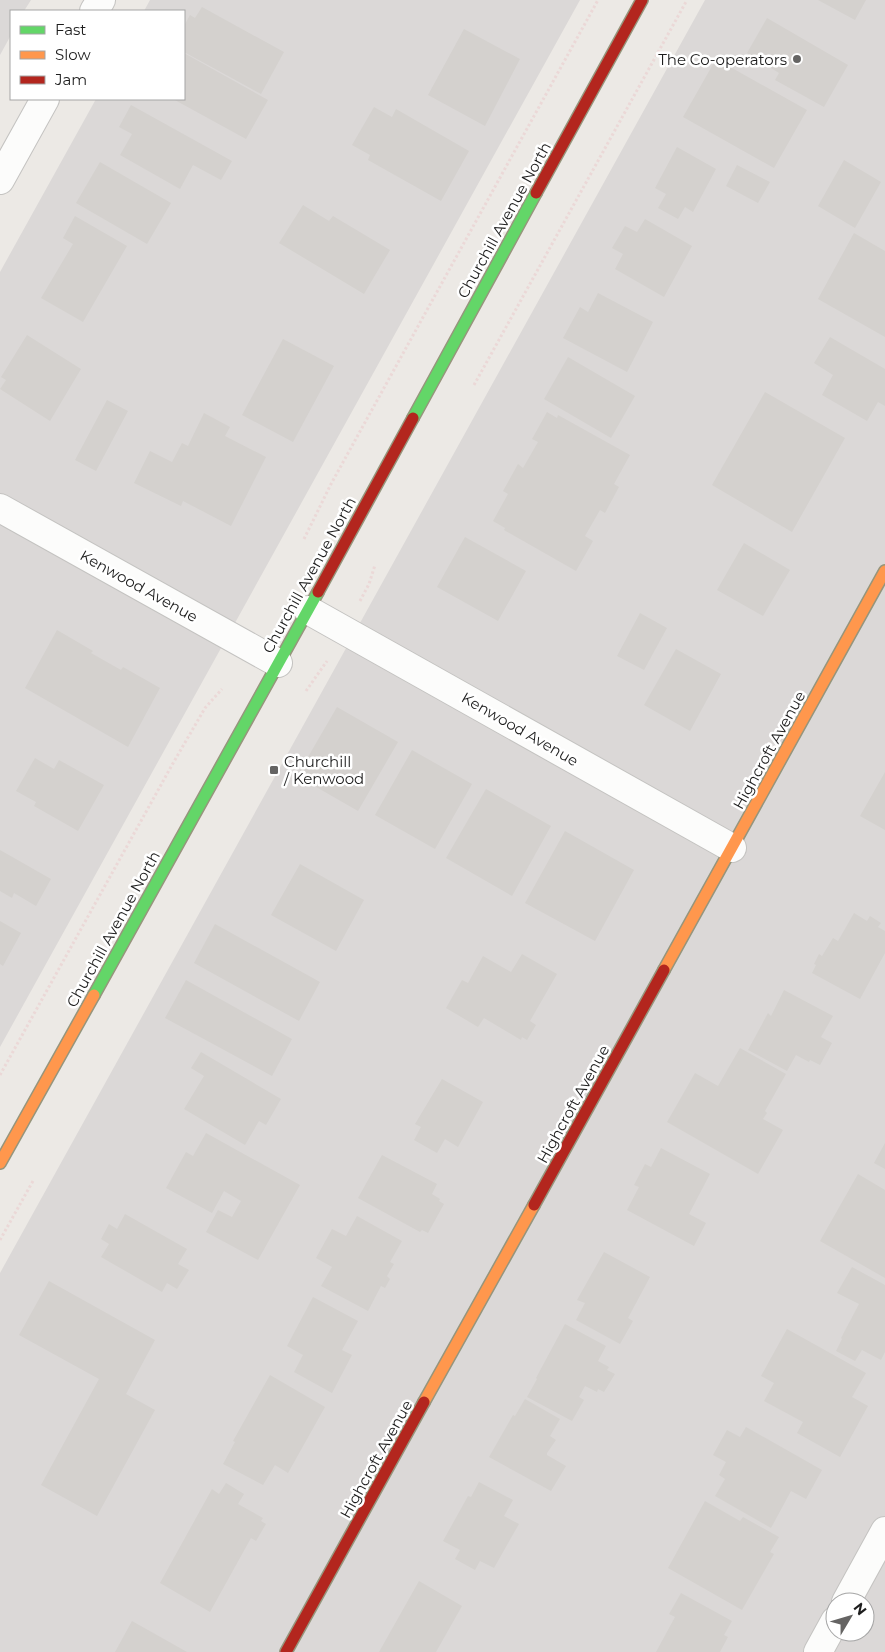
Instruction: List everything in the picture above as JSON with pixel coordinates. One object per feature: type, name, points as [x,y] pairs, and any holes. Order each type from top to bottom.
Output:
[{"type":"main road","name":"Churchill Avenue North","points":[[0,1163],[308,610],[642,0]]},
{"type":"main road","name":"Highcroft Avenue","points":[[286,1652],[885,571]]},
{"type":"street","points":[[0,180],[45,100]]},
{"type":"street","name":"Kenwood Avenue","points":[[0,508],[278,663]]},
{"type":"street","name":"Kenwood Avenue","points":[[308,610],[732,848]]},
{"type":"street","points":[[851,1592],[885,1531]]},
{"type":"street","points":[[818,1652],[825,1639]]},
{"type":"path","points":[[302,544],[331,484],[598,0]]},
{"type":"path","points":[[472,388],[687,0]]},
{"type":"path","points":[[364,594],[378,559]]},
{"type":"path","points":[[0,1075],[195,725],[205,708],[227,684]]},
{"type":"shaded area","points":[[0,0],[31,0],[25,10],[10,10],[10,37],[0,55]]},
{"type":"shaded area","points":[[150,0],[580,0],[0,1047],[0,272],[95,100],[185,100],[185,10],[145,10]]},
{"type":"shaded area","points":[[705,0],[885,0],[885,1652],[0,1652],[0,1273]]},
{"type":"building","points":[[818,0],[866,0],[855,20]]},
{"type":"building","points":[[202,7],[284,52],[261,94],[185,53],[185,24],[190,15],[195,18]]},
{"type":"building","name":"The Co-operators","points":[[767,18],[848,65],[824,107],[775,80],[779,73],[747,53]]},
{"type":"building","points":[[464,29],[520,59],[485,126],[428,95]]},
{"type":"building","points":[[185,54],[268,100],[246,139],[175,100],[185,100]]},
{"type":"building","points":[[716,59],[807,110],[774,168],[683,117]]},
{"type":"building","points":[[131,105],[232,161],[221,180],[193,165],[180,189],[120,155],[132,134],[119,127]]},
{"type":"building","points":[[374,107],[392,117],[396,109],[469,151],[441,201],[368,160],[370,155],[352,145]]},
{"type":"building","points":[[677,147],[716,169],[693,212],[685,207],[678,219],[658,208],[666,194],[655,188]]},
{"type":"building","points":[[844,160],[881,182],[855,228],[818,206]]},
{"type":"building","points":[[100,162],[171,203],[147,244],[76,203]]},
{"type":"building","points":[[737,165],[770,182],[758,203],[726,186]]},
{"type":"building","points":[[303,205],[329,221],[333,216],[390,250],[364,294],[279,243]]},
{"type":"building","points":[[75,216],[127,246],[83,322],[41,298],[73,244],[63,238]]},
{"type":"building","points":[[645,219],[692,246],[664,297],[615,269],[623,254],[612,248],[625,226],[637,232]]},
{"type":"building","points":[[854,233],[885,251],[885,337],[818,299]]},
{"type":"building","points":[[598,293],[653,322],[627,372],[563,338],[580,307],[588,312]]},
{"type":"building","points":[[27,335],[81,369],[50,421],[0,389],[6,380],[1,377]]},
{"type":"building","points":[[830,337],[885,369],[885,406],[878,402],[867,421],[822,395],[833,375],[814,363]]},
{"type":"building","points":[[283,339],[334,366],[293,442],[242,415]]},
{"type":"building","points":[[568,357],[635,396],[611,438],[544,399]]},
{"type":"building","points":[[765,392],[845,438],[792,532],[712,485]]},
{"type":"building","points":[[107,400],[128,411],[96,471],[75,460]]},
{"type":"building","points":[[547,412],[557,418],[558,415],[630,455],[614,484],[619,487],[605,513],[600,510],[585,536],[593,541],[576,571],[504,530],[505,528],[493,521],[508,494],[503,491],[518,464],[523,468],[538,442],[532,439]]},
{"type":"building","points":[[204,413],[230,427],[225,436],[266,457],[231,526],[183,501],[181,506],[134,483],[150,451],[172,462],[182,443],[188,446]]},
{"type":"building","points":[[465,537],[526,571],[498,621],[437,587]]},
{"type":"building","points":[[744,543],[790,570],[763,616],[717,590]]},
{"type":"building","points":[[640,613],[667,628],[644,670],[617,656]]},
{"type":"building","points":[[57,630],[121,670],[123,667],[160,688],[128,747],[25,688]]},
{"type":"building","points":[[676,649],[721,674],[690,731],[644,705]]},
{"type":"building","points":[[337,707],[398,742],[358,811],[297,776]]},
{"type":"building","points":[[412,750],[472,784],[435,849],[375,815]]},
{"type":"building","points":[[35,758],[54,769],[59,760],[104,785],[78,831],[34,806],[36,802],[16,791]]},
{"type":"building","points":[[885,772],[885,830],[860,816]]},
{"type":"building","points":[[486,789],[551,826],[512,896],[446,858]]},
{"type":"building","points":[[565,831],[634,870],[595,941],[525,903]]},
{"type":"building","points":[[0,850],[51,879],[36,906],[14,893],[12,898],[0,891]]},
{"type":"building","points":[[300,864],[364,900],[336,951],[271,915]]},
{"type":"building","points":[[854,913],[867,921],[870,916],[881,923],[878,927],[885,931],[885,953],[860,999],[812,973],[819,954],[822,956],[833,938],[838,941]]},
{"type":"building","points":[[0,921],[21,933],[3,966],[0,964]]},
{"type":"building","points":[[215,924],[320,982],[299,1021],[194,963]]},
{"type":"building","points":[[522,954],[557,974],[530,1021],[536,1025],[527,1040],[522,1037],[521,1040],[484,1018],[478,1027],[446,1008],[462,980],[468,983],[483,956],[511,972]]},
{"type":"building","points":[[186,980],[292,1039],[272,1076],[165,1018]]},
{"type":"building","points":[[784,990],[833,1016],[821,1037],[832,1043],[820,1065],[796,1055],[787,1071],[748,1050],[768,1013],[771,1016]]},
{"type":"building","points":[[740,1048],[786,1074],[765,1111],[767,1113],[763,1119],[783,1130],[758,1174],[667,1122],[695,1073],[718,1086]]},
{"type":"building","points":[[201,1052],[281,1099],[266,1125],[259,1121],[245,1145],[184,1109],[204,1076],[191,1068]]},
{"type":"building","points":[[442,1079],[483,1102],[458,1147],[445,1139],[437,1153],[414,1140],[421,1127],[415,1124]]},
{"type":"building","points":[[206,1133],[300,1185],[258,1260],[206,1232],[218,1210],[232,1217],[241,1201],[224,1191],[212,1213],[166,1188],[186,1152],[193,1156]]},
{"type":"building","points":[[885,1143],[885,1169],[874,1163]]},
{"type":"building","points":[[661,1148],[710,1174],[689,1214],[706,1223],[694,1246],[627,1210],[639,1187],[634,1185],[645,1164],[651,1167]]},
{"type":"building","points":[[382,1155],[437,1184],[432,1194],[444,1204],[428,1233],[422,1230],[420,1232],[358,1198]]},
{"type":"building","points":[[858,1174],[885,1190],[885,1278],[820,1241]]},
{"type":"building","points":[[125,1214],[187,1249],[178,1264],[189,1270],[177,1289],[167,1283],[162,1292],[101,1257],[109,1244],[101,1239],[109,1224],[117,1229]]},
{"type":"building","points":[[357,1216],[402,1241],[390,1262],[394,1264],[387,1276],[390,1279],[385,1288],[381,1286],[368,1311],[321,1286],[332,1267],[316,1258],[332,1229],[346,1236]]},
{"type":"building","points":[[604,1252],[650,1277],[628,1318],[633,1321],[620,1344],[576,1320],[585,1303],[577,1300]]},
{"type":"building","points":[[852,1267],[885,1285],[885,1352],[881,1360],[862,1350],[855,1361],[836,1351],[859,1304],[837,1293]]},
{"type":"building","points":[[49,1281],[155,1340],[126,1394],[155,1410],[97,1516],[41,1485],[99,1379],[19,1335]]},
{"type":"building","points":[[313,1297],[358,1321],[342,1350],[352,1355],[332,1393],[294,1372],[303,1355],[287,1346]]},
{"type":"building","points":[[565,1324],[606,1346],[598,1361],[609,1367],[607,1370],[615,1374],[604,1392],[598,1389],[597,1392],[585,1386],[579,1397],[584,1400],[572,1421],[527,1397]]},
{"type":"building","points":[[787,1329],[866,1373],[852,1397],[868,1406],[840,1457],[797,1433],[803,1422],[764,1401],[774,1383],[761,1376]]},
{"type":"building","points":[[270,1375],[325,1407],[288,1473],[275,1465],[263,1485],[223,1464],[235,1442],[233,1441]]},
{"type":"building","points":[[525,1399],[560,1419],[550,1436],[556,1440],[547,1455],[566,1466],[551,1491],[489,1457],[513,1415],[515,1416]]},
{"type":"building","points":[[746,1427],[822,1470],[806,1499],[791,1491],[771,1528],[715,1496],[725,1479],[719,1475],[726,1462],[713,1455],[727,1430],[740,1437]]},
{"type":"building","points":[[479,1482],[513,1500],[504,1516],[519,1524],[494,1568],[480,1561],[475,1570],[455,1559],[460,1550],[443,1541],[468,1496],[471,1497]]},
{"type":"building","points":[[226,1483],[244,1494],[238,1504],[263,1518],[261,1521],[266,1524],[256,1541],[251,1538],[210,1612],[160,1583],[212,1489],[219,1494]]},
{"type":"building","points":[[705,1501],[740,1521],[743,1517],[779,1537],[770,1552],[774,1554],[742,1610],[668,1568]]},
{"type":"building","points":[[419,1581],[462,1606],[436,1652],[379,1652]]},
{"type":"building","points":[[681,1593],[732,1621],[724,1635],[728,1637],[720,1652],[656,1652],[675,1617],[669,1614]]},
{"type":"building","points":[[132,1621],[187,1652],[115,1652]]},
{"type":"traffic: fast","points":[[413,418],[536,193]]},
{"type":"traffic: fast","points":[[94,995],[318,592]]},
{"type":"traffic: slow","points":[[664,970],[885,571]]},
{"type":"traffic: slow","points":[[0,1163],[94,995]]},
{"type":"traffic: slow","points":[[424,1402],[534,1205]]},
{"type":"traffic: jam","points":[[536,193],[642,0]]},
{"type":"traffic: jam","points":[[318,592],[413,418]]},
{"type":"traffic: jam","points":[[534,1205],[664,970]]},
{"type":"traffic: jam","points":[[286,1652],[424,1402]]},
{"type":"place","name":"The Co-operators","points":[[797,59]]},
{"type":"place","name":"Churchill / Kenwood","points":[[274,770]]}]
